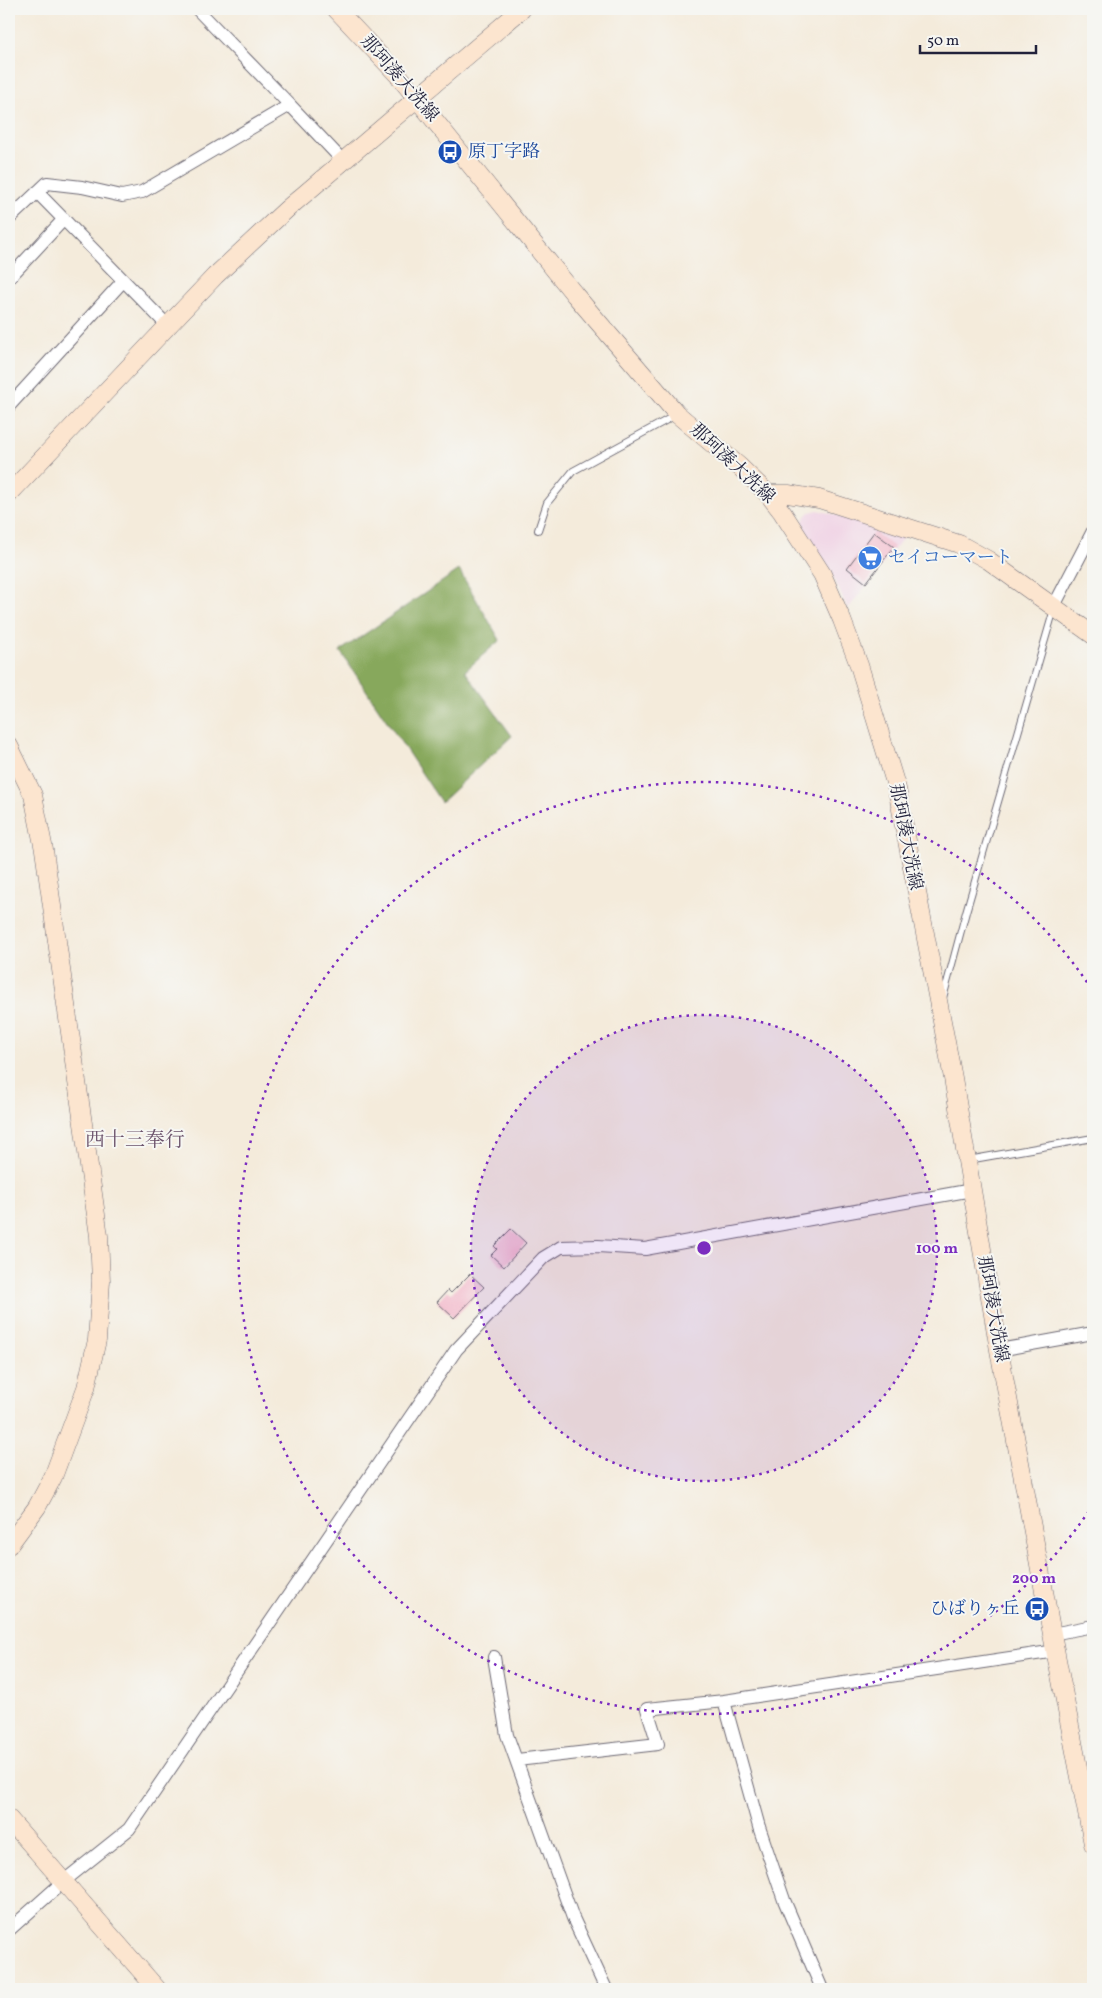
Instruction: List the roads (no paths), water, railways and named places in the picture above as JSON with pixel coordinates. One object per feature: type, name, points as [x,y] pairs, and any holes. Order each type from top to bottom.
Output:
[{"type":"main road","name":"那珂湊大洗線","points":[[336,9],[418,99],[575,295],[677,414],[740,467],[768,494],[782,512],[822,574],[842,620],[859,665],[897,790],[940,1012],[999,1350],[1093,1844]]},
{"type":"main road","points":[[9,494],[222,269],[287,209],[522,9]]},
{"type":"main road","points":[[768,494],[788,494],[819,500],[959,544],[988,560],[1093,635]]},
{"type":"main road","points":[[9,746],[33,795],[44,850],[99,1236],[101,1281],[97,1340],[86,1388],[53,1477],[37,1507],[9,1545]]},
{"type":"main road","points":[[9,1818],[157,1989]]},
{"type":"street","points":[[197,9],[344,161]]},
{"type":"street","points":[[9,219],[47,183],[82,187],[122,196],[142,192],[290,105]]},
{"type":"street","points":[[37,192],[168,326]]},
{"type":"street","points":[[9,278],[64,219]]},
{"type":"street","points":[[9,406],[123,281]]},
{"type":"street","points":[[1054,606],[1093,531]]},
{"type":"street","points":[[9,1930],[64,1881],[129,1829],[456,1350],[543,1258],[561,1248],[598,1246],[645,1249],[972,1190]]},
{"type":"street","points":[[999,1350],[1093,1333]]},
{"type":"street","points":[[517,1760],[658,1744],[647,1709],[724,1701],[1054,1642],[1093,1626]]},
{"type":"street","points":[[494,1657],[507,1734],[573,1918],[606,1989]]},
{"type":"street","points":[[724,1701],[759,1827],[784,1900],[822,1989]]},
{"type":"lane","points":[[538,530],[547,503],[573,472],[677,414]]},
{"type":"lane","points":[[940,1012],[966,912],[1054,606]]},
{"type":"lane","points":[[967,1161],[1093,1138]]},
{"type":"place","name":"原丁字路","points":[[450,152]]},
{"type":"place","name":"セイコーマート","points":[[870,558]]},
{"type":"place","name":"ひばりヶ丘","points":[[1037,1609]]},
{"type":"district","name":"西十三奉行","points":[[135,1141]]}]
